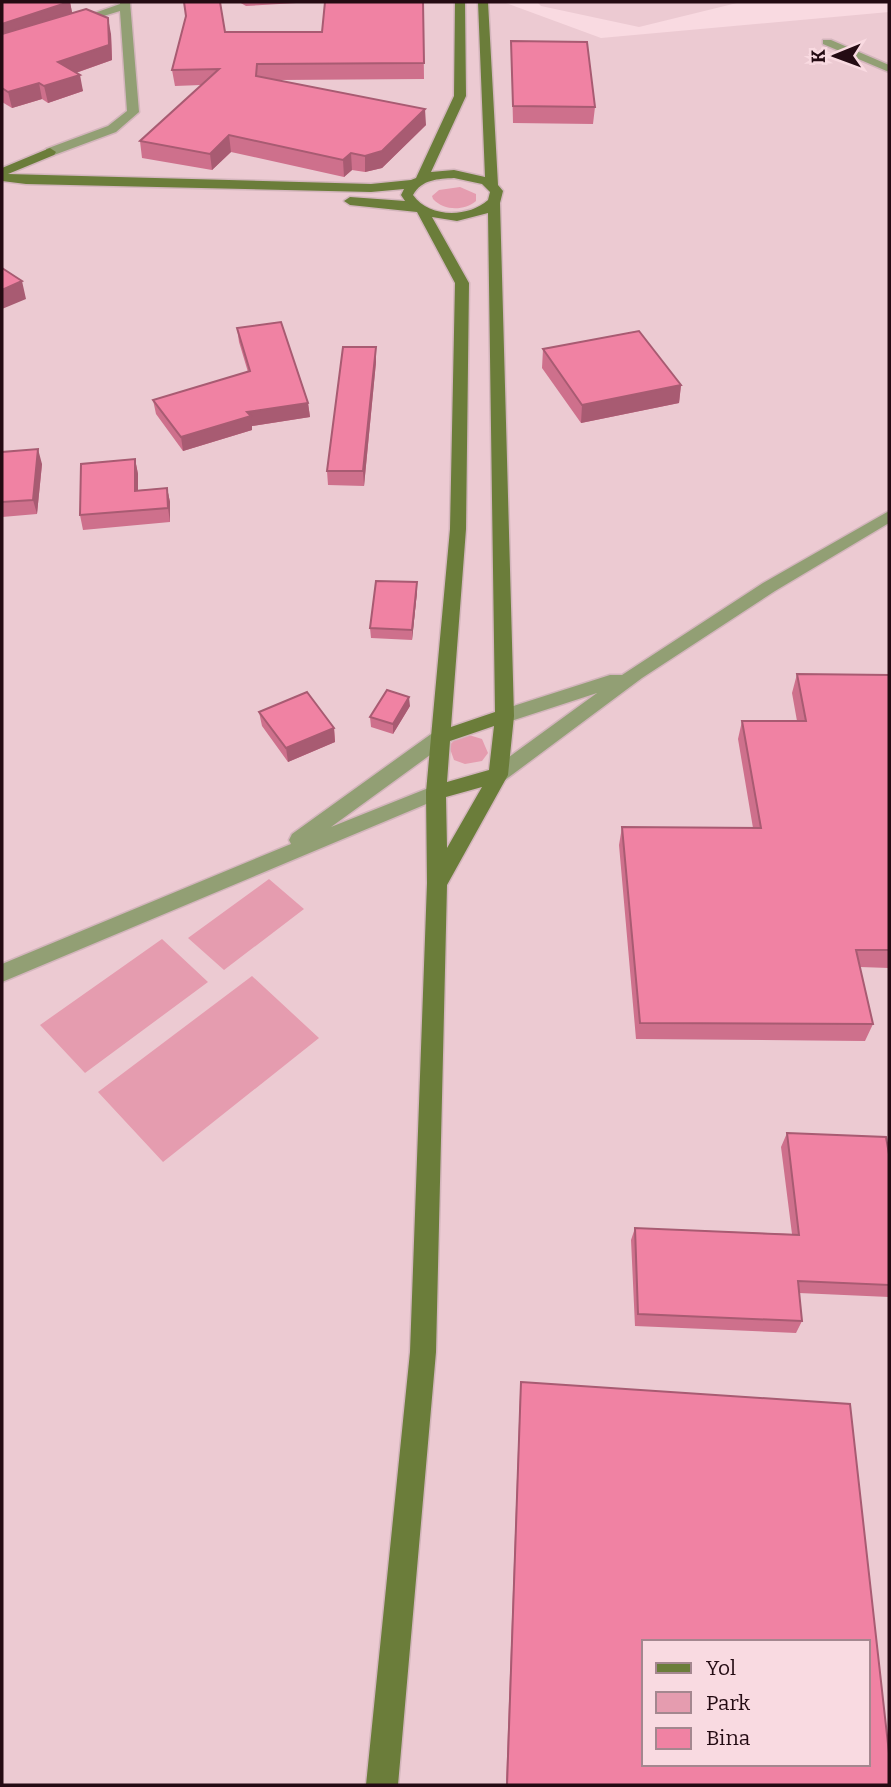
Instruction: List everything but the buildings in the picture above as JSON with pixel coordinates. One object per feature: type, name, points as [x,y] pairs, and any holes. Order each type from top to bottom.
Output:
[{"type":"street","points":[[382,1785],[423,1352],[438,883],[436,792],[458,529],[462,283],[407,195],[417,182],[460,96],[460,2]]},
{"type":"street","points":[[438,883],[498,775],[505,716],[494,204],[497,198],[492,186],[483,2]]},
{"type":"street","points":[[2,174],[50,152],[112,129],[133,112],[125,4],[64,26]]},
{"type":"street","points":[[827,42],[889,69]]},
{"type":"street","points":[[2,164],[50,152]]},
{"type":"street","points":[[2,174],[26,180],[371,188],[454,174],[477,177],[492,186]]},
{"type":"street","points":[[2,188],[368,201],[418,209],[435,215],[463,216],[476,214],[494,204]]},
{"type":"street","points":[[2,973],[436,792],[498,775],[636,674],[769,587],[889,516]]},
{"type":"street","points":[[272,860],[441,737],[636,674]]},
{"type":"shaded area","points":[[2,2],[503,2],[601,38],[889,12],[889,1785],[2,1785]]},
{"type":"shaded area","points":[[537,2],[741,2],[639,27],[541,6]]},
{"type":"green space","points":[[460,187],[476,194],[476,201],[466,207],[448,208],[433,199],[432,196],[439,190]]},
{"type":"green space","points":[[469,735],[482,739],[488,753],[482,761],[465,764],[454,760],[449,746],[456,738]]},
{"type":"green space","points":[[269,879],[304,909],[224,970],[188,938]]},
{"type":"green space","points":[[162,939],[208,982],[85,1073],[40,1025]]},
{"type":"green space","points":[[252,976],[319,1038],[163,1162],[98,1092]]}]
